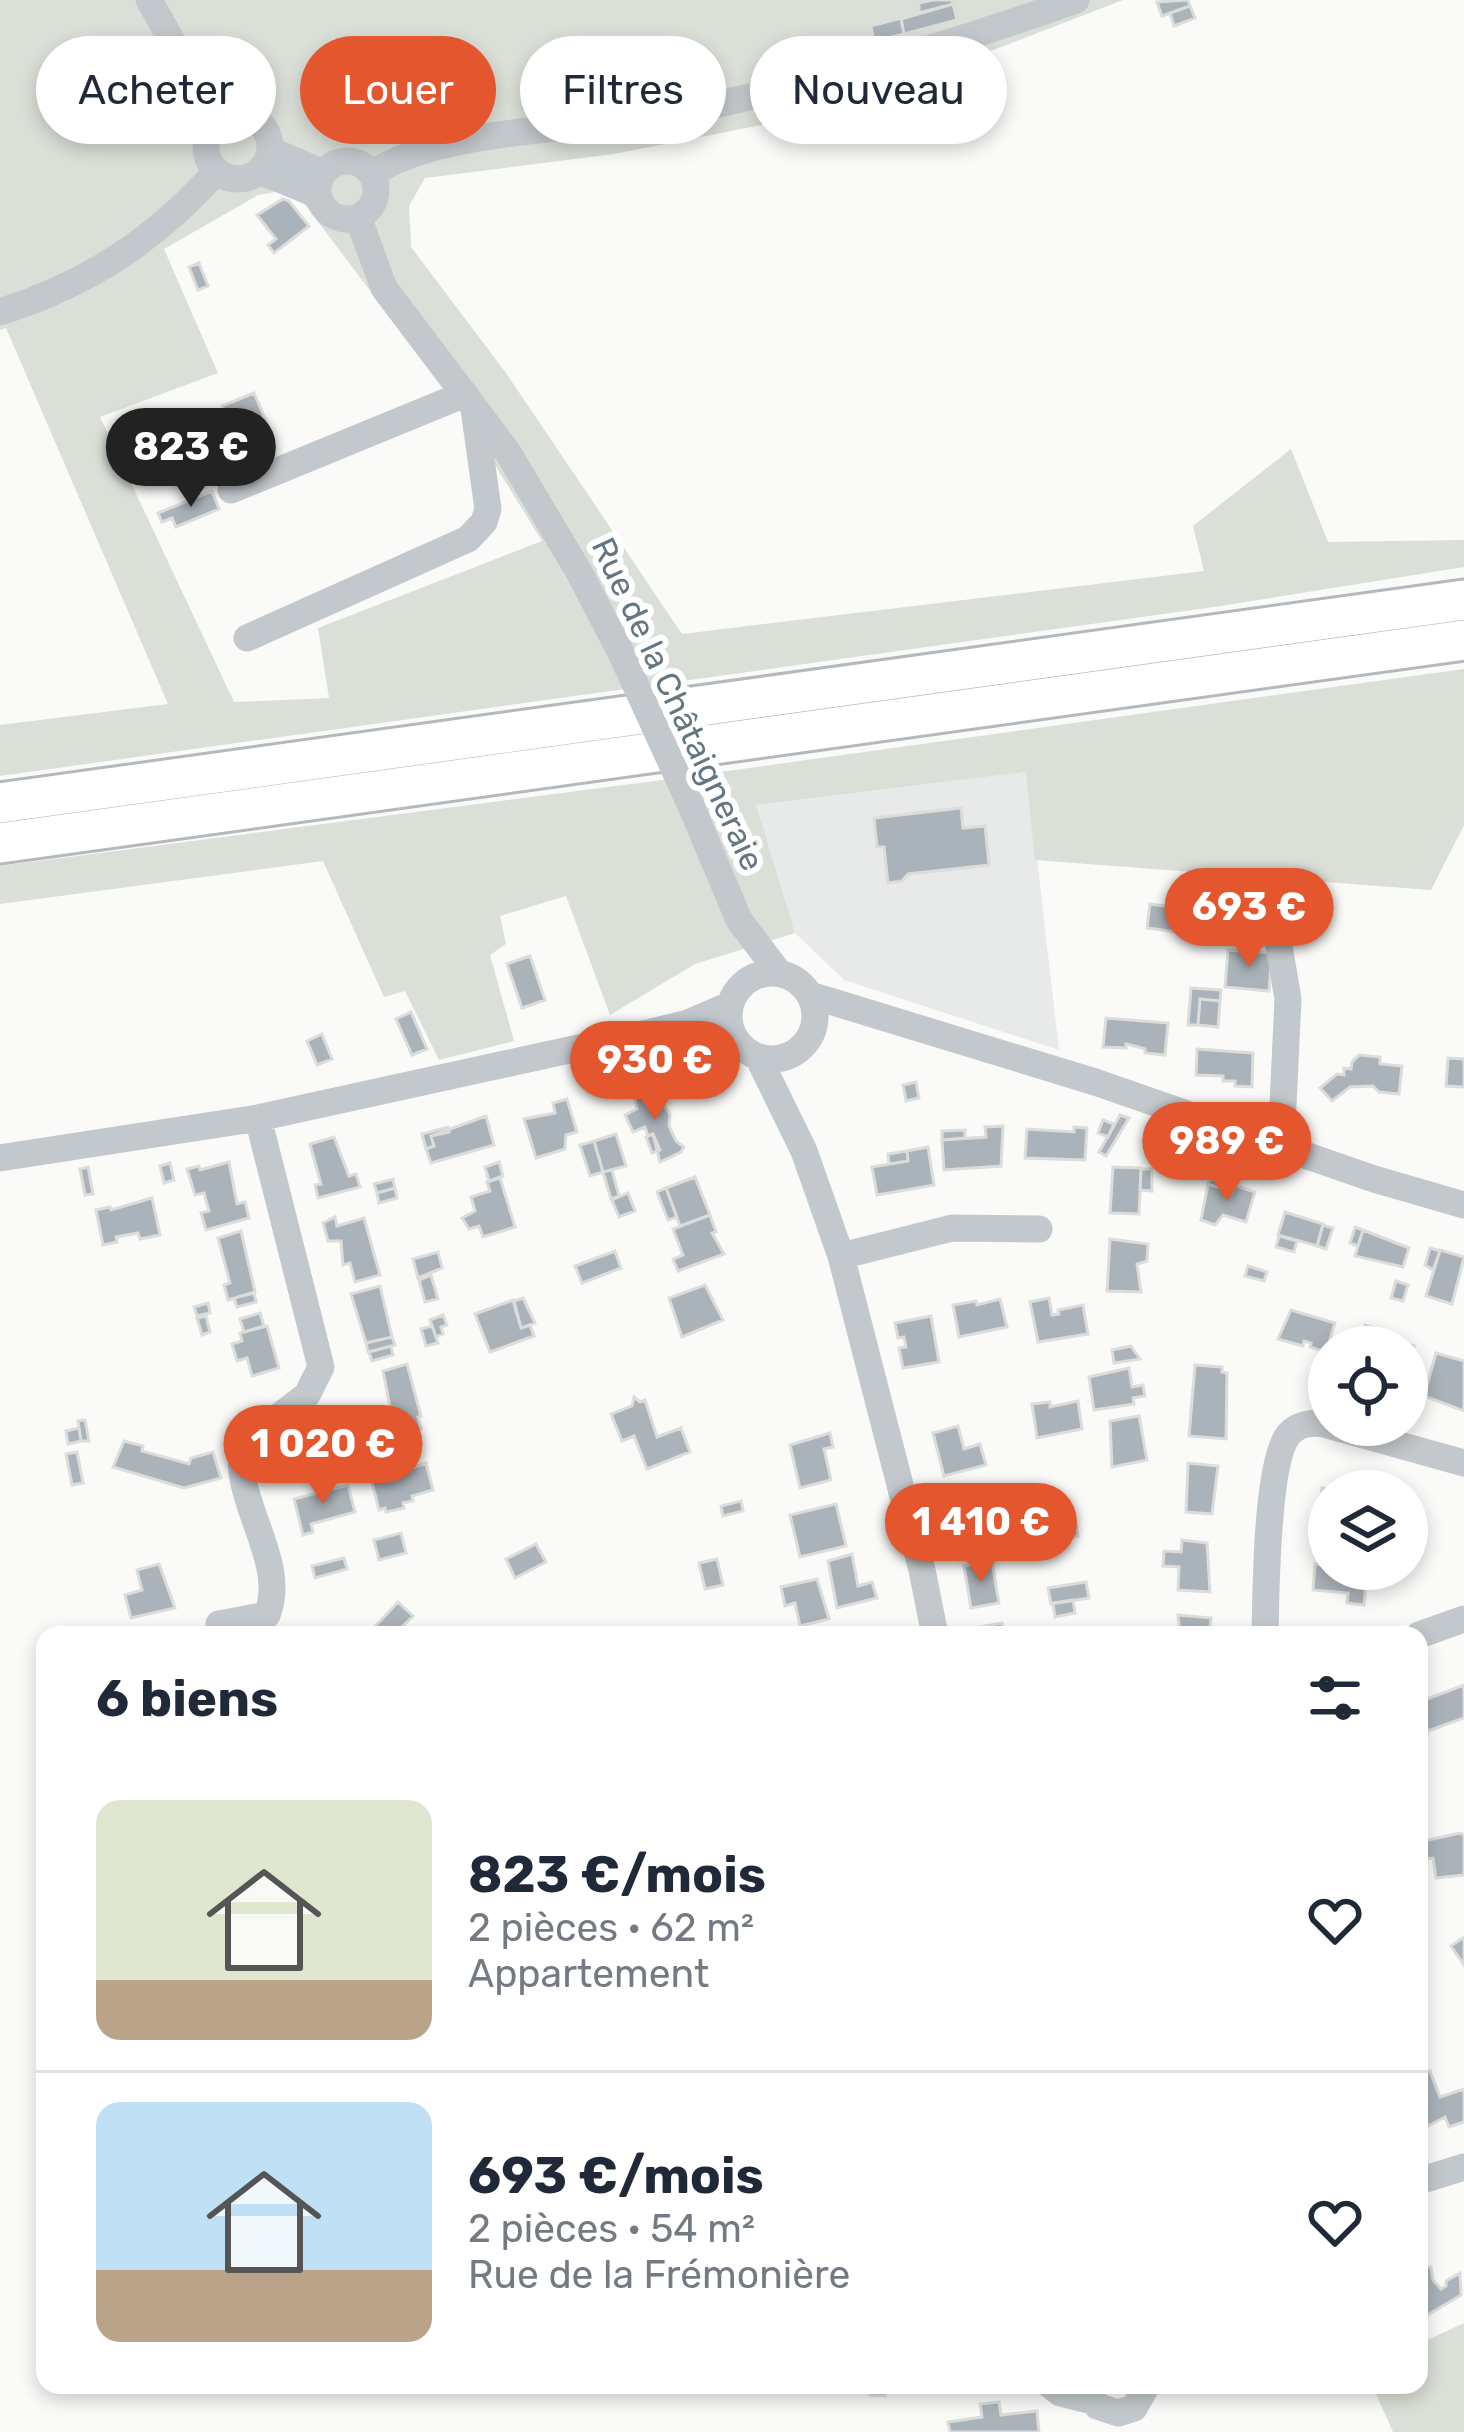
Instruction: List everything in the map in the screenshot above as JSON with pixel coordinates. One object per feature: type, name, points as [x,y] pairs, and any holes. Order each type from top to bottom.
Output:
[{"type":"highway","points":[[0,803],[1464,600]]},
{"type":"highway","points":[[0,843],[1464,640]]},
{"type":"street","points":[[148,0],[169,36]]},
{"type":"street","points":[[372,174],[393,159],[431,147],[670,114],[831,78],[958,43],[1076,0]]},
{"type":"street","points":[[208,144],[206,152],[217,171],[234,179],[265,160]]},
{"type":"street","points":[[265,144],[265,160]]},
{"type":"street","points":[[265,160],[321,184],[333,216],[358,217],[375,199],[372,174],[357,162],[338,162],[321,184]]},
{"type":"street","points":[[0,312],[69,286],[130,253],[217,171]]},
{"type":"street","name":"Rue de la Châtaigneraie","points":[[358,217],[384,288],[507,452],[579,572],[621,653],[739,920],[779,973],[802,984],[810,994],[1095,1082],[1464,1205]]},
{"type":"street","points":[[231,490],[469,401],[488,509],[484,522],[468,539],[247,638]]},
{"type":"street","name":"Rue de la Châtaigneraie","points":[[739,920],[736,995],[729,1018],[784,1108],[841,1256],[933,1626]]},
{"type":"street","points":[[1278,940],[1288,998],[1281,1147]]},
{"type":"street","points":[[0,1158],[258,1118],[688,1024],[766,973],[779,973]]},
{"type":"street","points":[[784,1108],[801,1045],[815,1021],[810,994]]},
{"type":"street","points":[[688,1024],[769,1059],[880,1017]]},
{"type":"street","points":[[214,1622],[267,1615],[275,1593],[242,1469],[243,1444],[312,1407],[321,1367],[258,1118]]},
{"type":"street","points":[[841,1256],[952,1228],[1040,1229]]},
{"type":"street","points":[[1264,1626],[1279,1454],[1290,1432],[1310,1422],[1324,1424],[1464,1463]]},
{"type":"street","points":[[1428,1632],[1464,1619]]},
{"type":"street","points":[[1428,2178],[1464,2167]]},
{"type":"street","points":[[1063,2394],[1110,2412],[1141,2401],[1144,2394]]},
{"type":"shaded area","points":[[0,0],[1123,0],[1007,45],[1007,36],[750,36],[750,127],[726,132],[726,36],[520,36],[520,144],[665,144],[425,178],[409,206],[411,247],[506,373],[682,634],[1204,571],[1193,526],[1291,449],[1328,542],[1464,540],[1464,567],[1214,607],[0,776],[0,725],[168,704],[6,328],[0,330]],"holes":[[[282,191],[300,198],[464,415],[542,541],[318,628],[329,698],[234,702],[100,417],[218,373],[164,249],[258,195]]]},
{"type":"shaded area","points":[[1464,669],[1464,825],[1431,890],[1035,860],[1026,772],[756,805],[795,933],[695,964],[610,1015],[566,896],[500,916],[506,944],[490,955],[514,1041],[439,1060],[405,991],[384,997],[323,861],[0,904],[0,866]]},
{"type":"shaded area","points":[[1027,772],[1059,1050],[844,980],[795,933],[755,805]]},
{"type":"shaded area","points":[[1464,2323],[1464,2432],[1393,2432],[1376,2394],[1428,2394],[1428,2340]]},
{"type":"building","points":[[952,0],[953,4],[919,13],[919,3]]},
{"type":"building","points":[[1188,0],[1190,6],[1162,16],[1157,2]]},
{"type":"building","points":[[953,4],[957,20],[904,34],[901,19]]},
{"type":"building","points":[[1190,6],[1195,18],[1174,26],[1170,13]]},
{"type":"building","points":[[901,18],[904,34],[873,36],[871,26]]},
{"type":"building","points":[[283,199],[309,226],[274,253],[268,245],[276,239],[257,215]]},
{"type":"building","points":[[199,263],[208,286],[198,290],[189,267]]},
{"type":"building","points":[[254,393],[273,438],[240,451],[222,406]]},
{"type":"building","points":[[212,491],[219,509],[176,527],[172,518],[162,522],[158,513]]},
{"type":"building","points":[[961,808],[963,828],[985,826],[989,865],[908,874],[902,881],[888,883],[884,847],[877,847],[874,818]]},
{"type":"building","points":[[1150,904],[1266,920],[1263,943],[1147,928]]},
{"type":"building","points":[[1228,950],[1272,953],[1269,991],[1225,987]]},
{"type":"building","points":[[530,956],[545,1000],[522,1008],[507,964]]},
{"type":"building","points":[[1191,988],[1221,990],[1220,1001],[1200,999],[1198,1025],[1188,1025]]},
{"type":"building","points":[[1200,999],[1220,1001],[1218,1027],[1198,1025]]},
{"type":"building","points":[[411,1012],[427,1049],[412,1055],[396,1019]]},
{"type":"building","points":[[1106,1018],[1168,1023],[1165,1055],[1126,1044],[1126,1048],[1103,1047]]},
{"type":"building","points":[[322,1034],[332,1059],[317,1065],[307,1041]]},
{"type":"building","points":[[1197,1049],[1253,1053],[1252,1087],[1235,1086],[1235,1081],[1223,1081],[1223,1076],[1196,1075]]},
{"type":"building","points":[[1359,1055],[1402,1066],[1399,1094],[1379,1092],[1373,1086],[1350,1087],[1332,1101],[1320,1088],[1337,1074],[1344,1075],[1344,1068],[1351,1069]]},
{"type":"building","points":[[1448,1058],[1464,1059],[1464,1087],[1446,1086]]},
{"type":"building","points":[[612,1075],[619,1082],[612,1089],[605,1082]]},
{"type":"building","points":[[916,1082],[919,1098],[906,1101],[903,1085]]},
{"type":"building","points":[[656,1089],[670,1115],[676,1141],[684,1147],[660,1162],[653,1134],[648,1136],[645,1127],[633,1132],[625,1115],[637,1109],[634,1094]]},
{"type":"building","points":[[567,1099],[577,1132],[566,1135],[565,1149],[536,1158],[524,1119],[555,1113],[553,1103]]},
{"type":"building","points":[[1120,1115],[1129,1118],[1106,1156],[1099,1152]]},
{"type":"building","points":[[486,1116],[494,1145],[431,1163],[426,1149],[434,1146],[431,1136]]},
{"type":"building","points":[[1103,1120],[1114,1124],[1108,1137],[1098,1133]]},
{"type":"building","points":[[1003,1126],[1001,1166],[944,1170],[942,1140],[986,1137],[985,1127]]},
{"type":"building","points":[[448,1127],[449,1132],[431,1136],[434,1146],[426,1149],[422,1134]]},
{"type":"building","points":[[1074,1127],[1087,1128],[1085,1160],[1025,1158],[1027,1129],[1074,1132]]},
{"type":"building","points":[[965,1130],[965,1138],[942,1140],[942,1131]]},
{"type":"building","points":[[1172,1133],[1201,1144],[1198,1151],[1171,1142]]},
{"type":"building","points":[[616,1134],[626,1166],[603,1172],[594,1141]]},
{"type":"building","points":[[653,1134],[660,1150],[652,1153],[646,1137]]},
{"type":"building","points":[[334,1137],[349,1176],[356,1174],[360,1187],[318,1198],[315,1185],[321,1184],[310,1144]]},
{"type":"building","points":[[594,1141],[603,1172],[590,1176],[580,1145]]},
{"type":"building","points":[[928,1147],[934,1185],[877,1195],[872,1167],[908,1161],[907,1151]]},
{"type":"building","points":[[907,1151],[908,1161],[889,1164],[888,1154]]},
{"type":"building","points":[[229,1162],[237,1204],[245,1202],[249,1218],[206,1230],[201,1213],[209,1211],[204,1193],[195,1195],[187,1169]]},
{"type":"building","points":[[499,1162],[503,1176],[489,1181],[485,1167]]},
{"type":"building","points":[[170,1163],[174,1180],[164,1183],[160,1166]]},
{"type":"building","points":[[88,1167],[93,1194],[85,1195],[80,1169]]},
{"type":"building","points":[[1113,1167],[1141,1168],[1139,1214],[1110,1213]]},
{"type":"building","points":[[1141,1169],[1152,1169],[1152,1191],[1140,1190]]},
{"type":"building","points":[[612,1170],[619,1196],[611,1199],[603,1172]]},
{"type":"building","points":[[695,1177],[710,1215],[680,1226],[666,1188]]},
{"type":"building","points":[[500,1178],[515,1227],[483,1237],[479,1226],[469,1229],[462,1218],[475,1211],[471,1197],[490,1191],[487,1182]]},
{"type":"building","points":[[393,1179],[395,1188],[377,1193],[374,1184]]},
{"type":"building","points":[[1210,1179],[1234,1185],[1232,1192],[1208,1184]]},
{"type":"building","points":[[1208,1184],[1232,1192],[1234,1185],[1255,1192],[1246,1222],[1223,1215],[1215,1225],[1201,1220]]},
{"type":"building","points":[[395,1188],[397,1198],[379,1203],[377,1193]]},
{"type":"building","points":[[666,1188],[677,1217],[668,1220],[657,1192]]},
{"type":"building","points":[[628,1193],[635,1211],[619,1217],[612,1200]]},
{"type":"building","points":[[152,1198],[160,1235],[140,1239],[138,1233],[103,1245],[96,1210]]},
{"type":"building","points":[[1285,1212],[1323,1224],[1317,1246],[1278,1235]]},
{"type":"building","points":[[710,1215],[716,1232],[712,1233],[724,1254],[678,1271],[673,1259],[683,1255],[673,1229]]},
{"type":"building","points":[[335,1217],[337,1226],[364,1218],[380,1275],[355,1282],[350,1263],[343,1265],[341,1241],[328,1241],[323,1223]]},
{"type":"building","points":[[1323,1225],[1333,1228],[1326,1249],[1317,1246]]},
{"type":"building","points":[[1355,1227],[1363,1230],[1358,1246],[1350,1243]]},
{"type":"building","points":[[1363,1230],[1409,1248],[1403,1267],[1355,1256]]},
{"type":"building","points":[[241,1231],[255,1292],[228,1300],[224,1285],[230,1283],[218,1238]]},
{"type":"building","points":[[1279,1236],[1297,1241],[1294,1252],[1276,1247]]},
{"type":"building","points":[[1110,1239],[1148,1244],[1147,1261],[1137,1264],[1141,1292],[1107,1291]]},
{"type":"building","points":[[1430,1248],[1440,1251],[1433,1270],[1425,1265]]},
{"type":"building","points":[[1440,1250],[1464,1257],[1452,1304],[1426,1296]]},
{"type":"building","points":[[615,1251],[621,1268],[582,1283],[575,1266]]},
{"type":"building","points":[[438,1252],[442,1268],[418,1278],[413,1259]]},
{"type":"building","points":[[1248,1266],[1267,1272],[1264,1281],[1245,1276]]},
{"type":"building","points":[[431,1275],[438,1299],[425,1302],[419,1280]]},
{"type":"building","points":[[1396,1281],[1408,1285],[1403,1301],[1391,1298]]},
{"type":"building","points":[[705,1285],[723,1320],[682,1337],[669,1298]]},
{"type":"building","points":[[380,1286],[392,1337],[366,1343],[351,1294]]},
{"type":"building","points":[[254,1293],[256,1302],[237,1307],[234,1298]]},
{"type":"building","points":[[523,1298],[535,1323],[521,1328],[514,1301]]},
{"type":"building","points":[[1049,1298],[1052,1315],[1083,1305],[1088,1334],[1038,1342],[1030,1302]]},
{"type":"building","points":[[1000,1299],[1007,1327],[959,1337],[953,1305]]},
{"type":"building","points":[[513,1300],[521,1328],[530,1325],[534,1336],[490,1352],[475,1314]]},
{"type":"building","points":[[208,1303],[210,1313],[197,1316],[194,1307]]},
{"type":"building","points":[[1291,1310],[1335,1323],[1308,1326],[1308,1342],[1303,1346],[1278,1339]]},
{"type":"building","points":[[260,1313],[264,1326],[244,1332],[240,1319]]},
{"type":"building","points":[[443,1315],[447,1325],[436,1337],[430,1320]]},
{"type":"building","points":[[206,1316],[210,1332],[202,1335],[197,1318]]},
{"type":"building","points":[[931,1316],[939,1362],[903,1368],[899,1348],[906,1347],[895,1323]]},
{"type":"building","points":[[267,1326],[279,1368],[252,1376],[247,1358],[237,1361],[232,1344],[242,1341],[240,1333]]},
{"type":"building","points":[[432,1326],[438,1343],[426,1346],[421,1329]]},
{"type":"building","points":[[392,1337],[395,1345],[368,1352],[366,1343]]},
{"type":"building","points":[[391,1346],[393,1355],[372,1361],[369,1352]]},
{"type":"building","points":[[1131,1346],[1140,1359],[1114,1363],[1112,1350]]},
{"type":"building","points":[[1436,1353],[1464,1361],[1464,1411],[1428,1398]]},
{"type":"building","points":[[407,1364],[421,1429],[403,1434],[391,1412],[383,1371]]},
{"type":"building","points":[[1195,1365],[1222,1367],[1227,1373],[1226,1439],[1189,1436]]},
{"type":"building","points":[[1129,1368],[1132,1387],[1143,1385],[1145,1396],[1133,1398],[1134,1404],[1094,1410],[1089,1377]]},
{"type":"building","points":[[634,1397],[645,1400],[657,1437],[681,1428],[690,1452],[647,1469],[634,1436],[622,1441],[611,1414],[632,1406]]},
{"type":"building","points":[[1078,1401],[1082,1429],[1037,1438],[1032,1404],[1050,1402],[1050,1407]]},
{"type":"building","points":[[1139,1416],[1147,1460],[1112,1467],[1110,1421]]},
{"type":"building","points":[[85,1420],[89,1441],[81,1441],[78,1421]]},
{"type":"building","points":[[958,1426],[964,1449],[980,1444],[986,1465],[944,1476],[933,1433]]},
{"type":"building","points":[[79,1428],[81,1441],[68,1444],[66,1431]]},
{"type":"building","points":[[830,1433],[833,1447],[824,1449],[831,1480],[800,1488],[790,1445]]},
{"type":"building","points":[[124,1441],[189,1464],[191,1458],[213,1452],[221,1478],[184,1488],[113,1467]]},
{"type":"building","points":[[77,1452],[83,1483],[72,1485],[66,1454]]},
{"type":"building","points":[[426,1463],[433,1490],[412,1496],[413,1501],[403,1503],[404,1508],[379,1510],[372,1482]]},
{"type":"building","points":[[1188,1463],[1218,1466],[1212,1514],[1186,1512]]},
{"type":"building","points":[[348,1485],[355,1512],[311,1524],[313,1532],[303,1535],[294,1499]]},
{"type":"building","points":[[1011,1485],[1013,1503],[1000,1505],[996,1488]]},
{"type":"building","points":[[998,1497],[1000,1505],[1008,1504],[1013,1537],[976,1544],[972,1501]]},
{"type":"building","points":[[741,1501],[743,1511],[723,1516],[721,1506]]},
{"type":"building","points":[[836,1504],[846,1546],[800,1557],[790,1515]]},
{"type":"building","points":[[1076,1525],[1078,1536],[1059,1540],[1057,1528]]},
{"type":"building","points":[[401,1533],[406,1553],[379,1560],[374,1540]]},
{"type":"building","points":[[1182,1540],[1207,1543],[1210,1592],[1178,1590],[1179,1567],[1163,1566],[1164,1551],[1181,1552]]},
{"type":"building","points":[[536,1544],[546,1562],[515,1578],[506,1559]]},
{"type":"building","points":[[852,1554],[858,1586],[872,1582],[877,1598],[837,1608],[828,1561]]},
{"type":"building","points":[[344,1558],[347,1569],[315,1578],[312,1566]]},
{"type":"building","points":[[717,1559],[723,1585],[705,1589],[699,1563]]},
{"type":"building","points":[[992,1562],[999,1603],[971,1608],[964,1566]]},
{"type":"building","points":[[159,1564],[175,1608],[131,1618],[125,1595],[142,1590],[137,1570]]},
{"type":"building","points":[[817,1579],[829,1619],[800,1626],[795,1603],[785,1606],[781,1587]]},
{"type":"building","points":[[1086,1582],[1089,1598],[1051,1604],[1048,1588]]},
{"type":"building","points":[[1313,1590],[1365,1590],[1364,1605],[1347,1603],[1348,1593]]},
{"type":"building","points":[[1073,1600],[1075,1613],[1055,1617],[1053,1603]]},
{"type":"building","points":[[398,1602],[413,1616],[403,1626],[375,1626]]},
{"type":"building","points":[[1178,1615],[1211,1618],[1210,1626],[1179,1626]]},
{"type":"building","points":[[1464,1685],[1464,1718],[1428,1731],[1428,1699]]},
{"type":"building","points":[[1464,1835],[1464,1875],[1436,1878],[1433,1858],[1428,1858],[1428,1840]]},
{"type":"building","points":[[1464,1937],[1464,1965],[1451,1946]]},
{"type":"building","points":[[1428,2072],[1440,2097],[1464,2089],[1464,2122],[1449,2127],[1445,2117],[1428,2126]]},
{"type":"building","points":[[1428,2266],[1441,2289],[1460,2273],[1461,2295],[1428,2315]]},
{"type":"building","points":[[999,2402],[1001,2415],[1037,2411],[1039,2432],[950,2432],[948,2422],[982,2417],[980,2404]]}]
